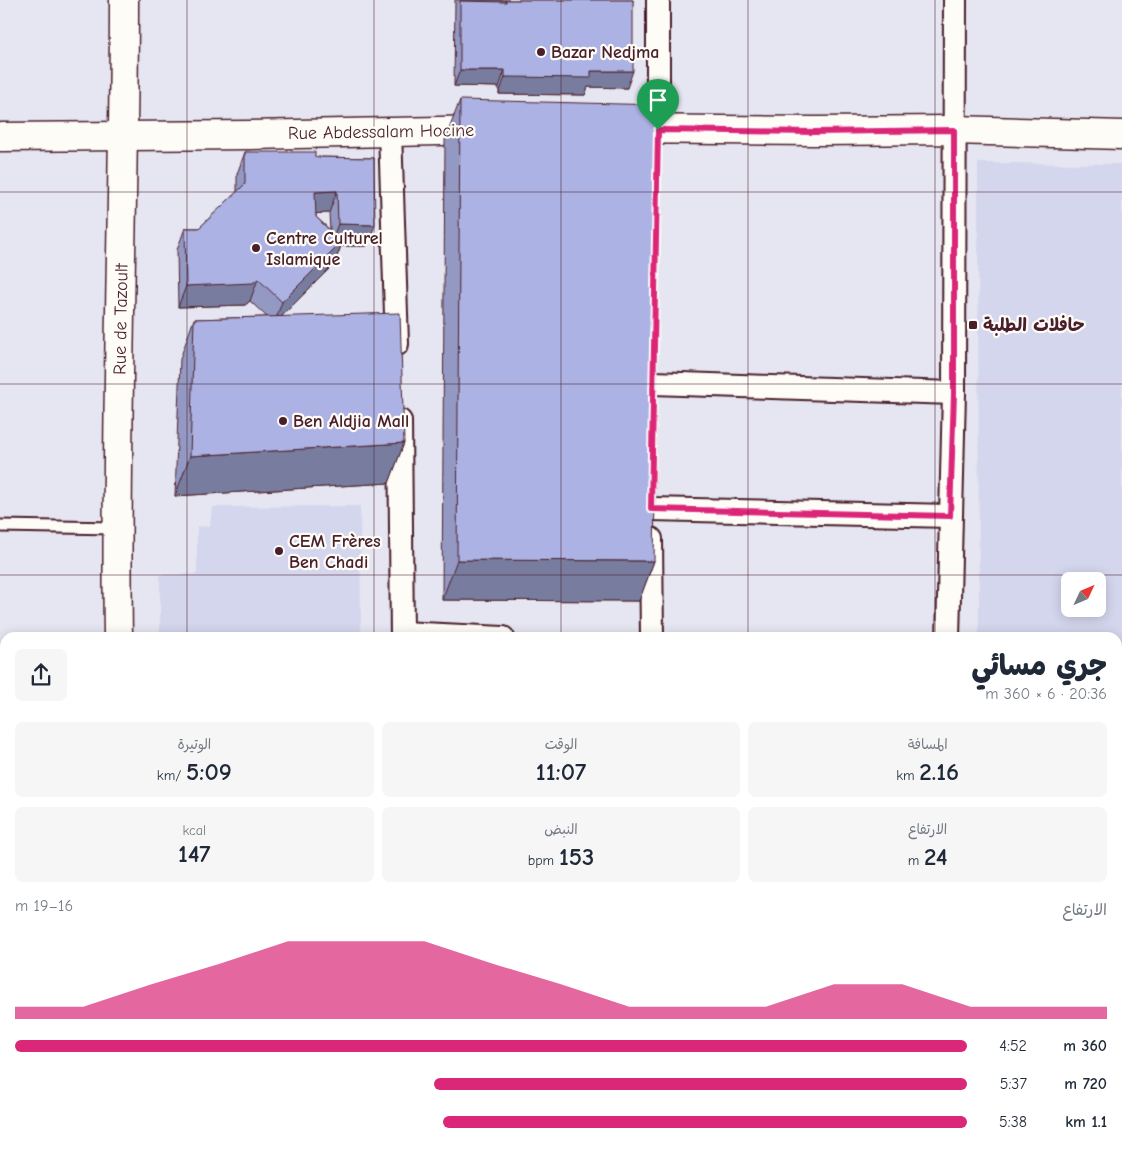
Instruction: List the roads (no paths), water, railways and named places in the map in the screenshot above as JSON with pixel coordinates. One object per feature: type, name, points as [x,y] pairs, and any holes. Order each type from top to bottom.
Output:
[{"type":"main road","name":"Rue de Tazoult","points":[[118,632],[116,528],[124,135],[124,0]]},
{"type":"main road","name":"Rue Abdessalam Hocine","points":[[0,137],[250,135],[514,129]]},
{"type":"main road","points":[[601,129],[815,132],[954,130],[1122,135]]},
{"type":"street","points":[[658,0],[658,159]]},
{"type":"street","points":[[948,632],[954,393],[955,0]]},
{"type":"street","points":[[390,131],[398,365]]},
{"type":"street","points":[[653,383],[954,393]]},
{"type":"street","points":[[399,404],[402,482],[402,632]]},
{"type":"street","points":[[652,632],[651,500],[950,516]]},
{"type":"lane","points":[[0,526],[116,528]]},
{"type":"place","name":"Bazar Nedjma","points":[[541,52]]},
{"type":"place","name":"Centre Culturel Islamique","points":[[256,248]]},
{"type":"place","name":"حافلات الطلبة","points":[[973,325]]},
{"type":"place","name":"Ben Aldjia Mall","points":[[283,421]]},
{"type":"place","name":"CEM Frères Ben Chadi","points":[[279,551]]}]
